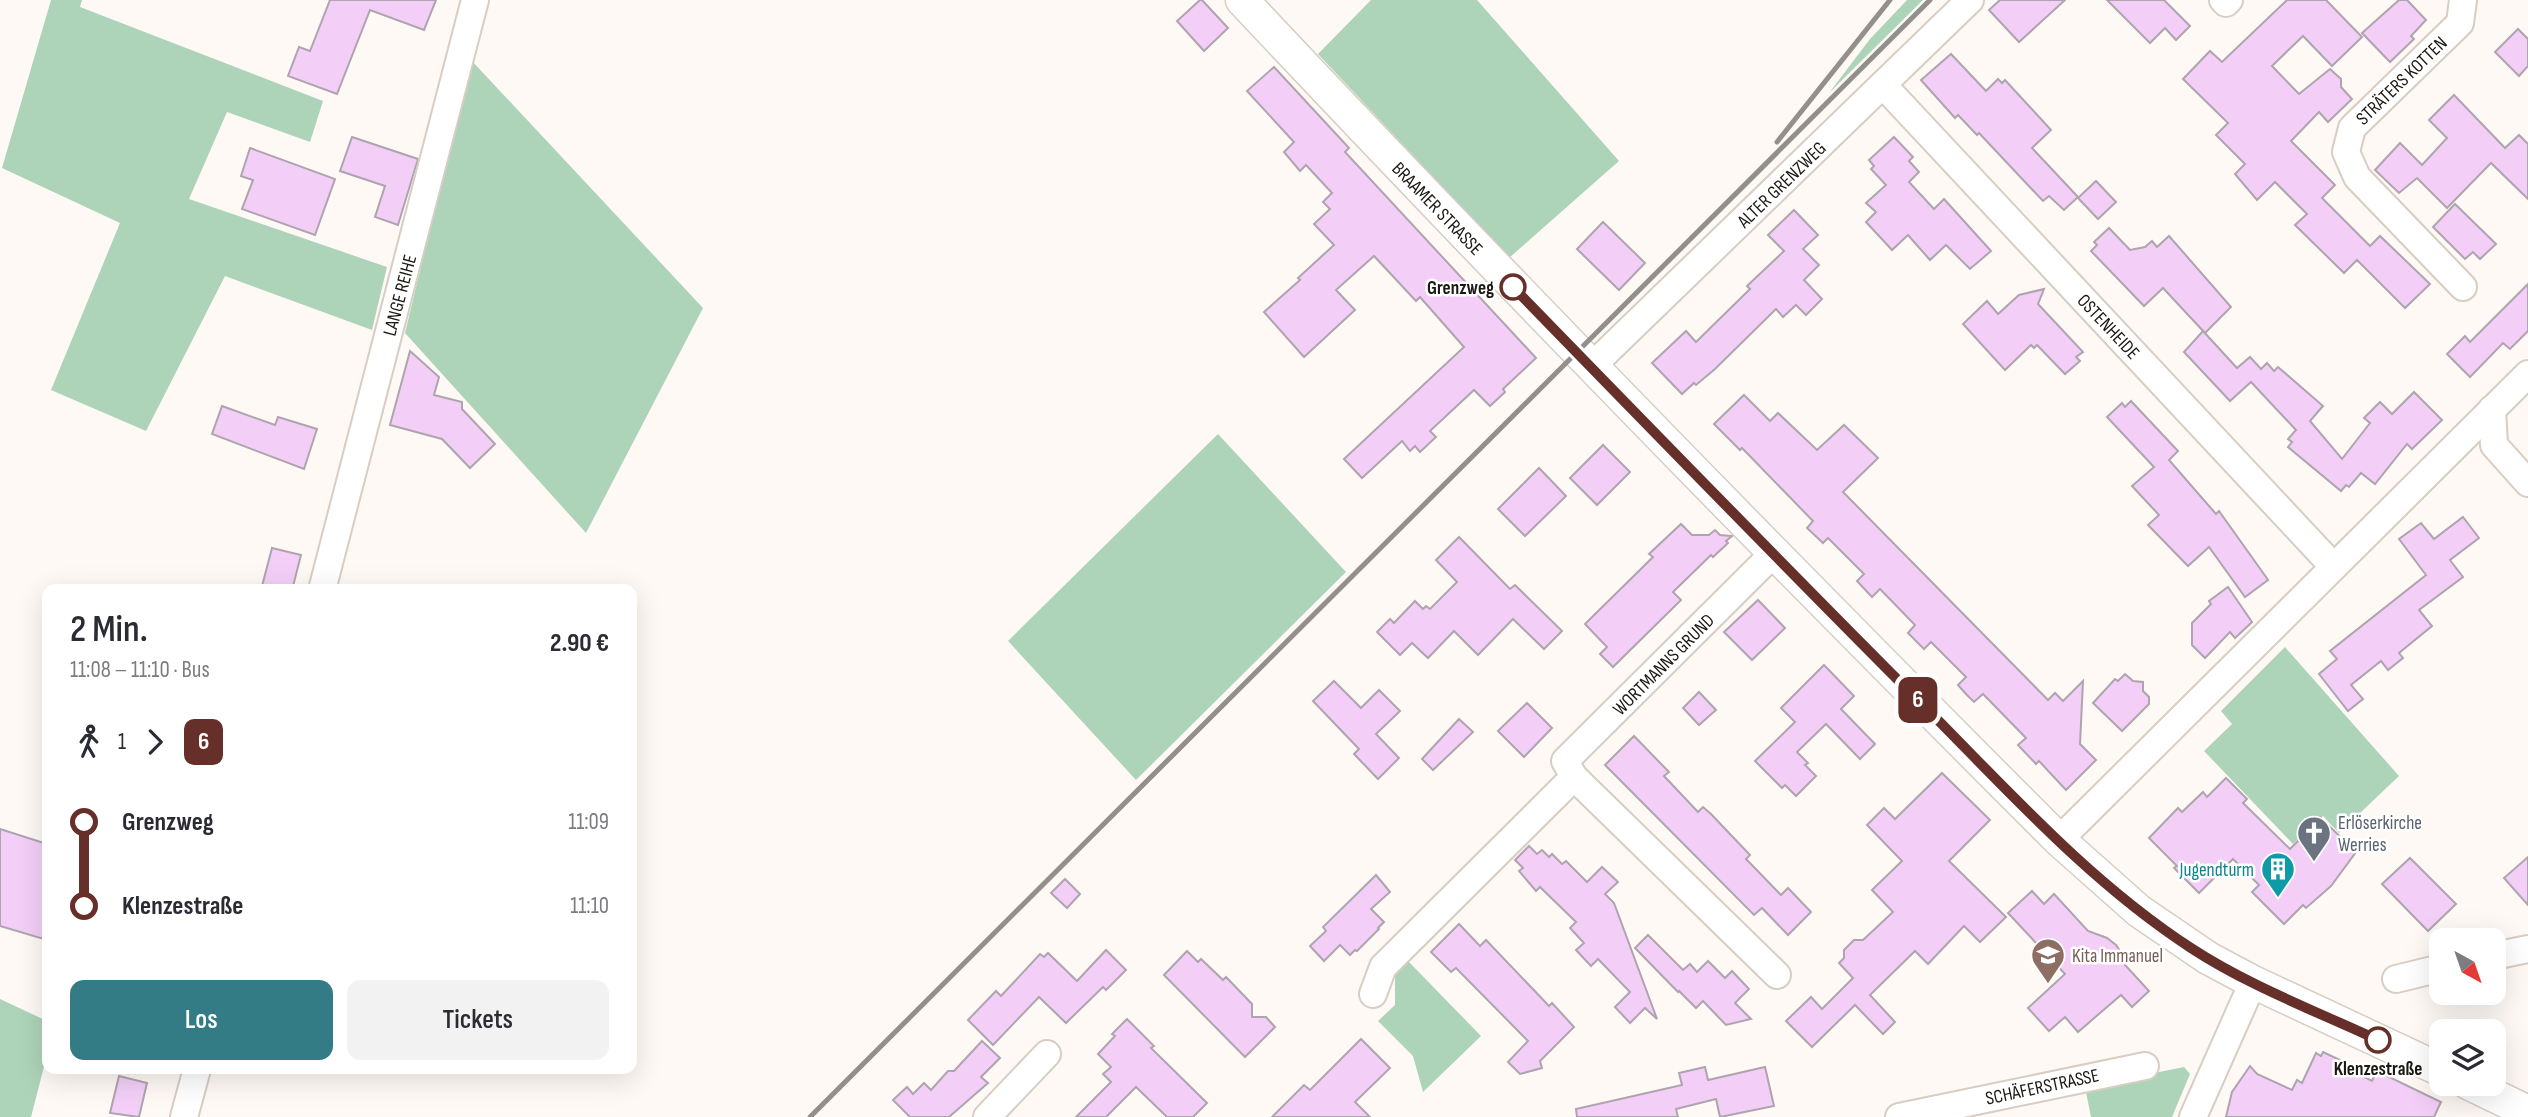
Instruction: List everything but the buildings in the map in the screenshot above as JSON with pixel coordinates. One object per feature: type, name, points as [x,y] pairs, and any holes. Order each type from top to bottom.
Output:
[{"type":"street","name":"LANGE REIHE","points":[[324,584],[475,0]]},
{"type":"street","name":"BRAAMER STRASSE","points":[[1242,0],[1591,368],[1773,554],[2104,882],[2190,947],[2253,982],[2429,1064]]},
{"type":"street","name":"ALTER GRENZWEG","points":[[1591,368],[1970,0]]},
{"type":"street","points":[[2223,0],[2226,3],[2229,0]]},
{"type":"street","name":"STRÄTERS KOTTEN","points":[[2463,0],[2460,23],[2352,128],[2346,152],[2357,177],[2463,287]]},
{"type":"street","name":"OSTENHEIDE","points":[[1884,85],[2333,566]]},
{"type":"street","points":[[2059,840],[2528,373]]},
{"type":"street","points":[[2492,410],[2494,445],[2528,483]]},
{"type":"street","name":"WORTMANNS GRUND","points":[[1574,777],[1565,761],[1773,554]]},
{"type":"street","points":[[1373,994],[1383,967],[1574,777],[1777,975]]},
{"type":"street","points":[[2506,954],[2528,949]]},
{"type":"street","points":[[2396,979],[2429,971]]},
{"type":"street","points":[[2193,1117],[2253,982]]},
{"type":"street","points":[[987,1117],[1046,1054]]},
{"type":"street","name":"SCHÄFERSTRASSE","points":[[1899,1117],[2145,1066]]},
{"type":"street","points":[[184,1117],[196,1074]]},
{"type":"street","points":[[2495,1096],[2528,1112]]},
{"type":"green space","points":[[51,0],[82,0],[80,7],[323,101],[310,142],[227,112],[189,199],[387,267],[372,330],[225,276],[146,431],[51,390],[120,223],[2,168]]},
{"type":"green space","points":[[1371,0],[1477,0],[1619,161],[1509,258],[1318,54]]},
{"type":"green space","points":[[1907,0],[1923,0],[1829,93],[1870,39]]},
{"type":"green space","points":[[471,60],[703,308],[586,533],[405,333]]},
{"type":"green space","points":[[1218,434],[1346,572],[1136,780],[1008,641]]},
{"type":"green space","points":[[2285,647],[2399,776],[2339,833],[2323,816],[2293,844],[2204,751],[2232,724],[2221,711]]},
{"type":"green space","points":[[1407,960],[1481,1036],[1423,1092],[1413,1056],[1378,1021],[1395,1005],[1395,976]]},
{"type":"green space","points":[[0,999],[42,1019],[42,1074],[31,1117],[0,1117]]},
{"type":"green space","points":[[2184,1067],[2190,1074],[2172,1117],[2091,1117],[2085,1087]]},
{"type":"railway","points":[[1777,142],[1890,0]]},
{"type":"railway","points":[[810,1117],[1930,0]]},
{"type":"bus line","name":"6","points":[[1513,287],[1773,554],[2040,822],[2104,882],[2139,911],[2208,958],[2378,1040]]},
{"type":"place","name":"Grenzweg","points":[[1513,287]]},
{"type":"place","name":"Erlöserkirche Werries","points":[[2314,863]]},
{"type":"place","name":"Jugendturm","points":[[2278,899]]},
{"type":"place","name":"Kita Immanuel","points":[[2048,985]]},
{"type":"place","name":"Klenzestraße","points":[[2378,1040]]}]
